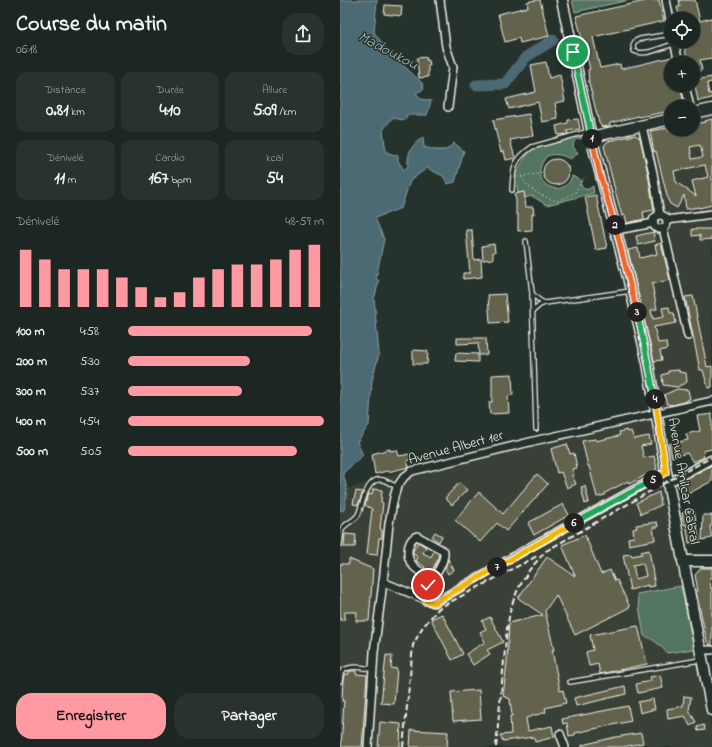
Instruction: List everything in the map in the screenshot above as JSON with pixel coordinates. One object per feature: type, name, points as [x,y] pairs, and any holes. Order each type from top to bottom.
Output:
[{"type":"main road","name":"Avenue Amilcar Cabral","points":[[562,0],[600,175],[617,230],[648,363],[668,483],[700,655],[712,710]]},
{"type":"main road","points":[[700,112],[712,110]]},
{"type":"main road","points":[[591,134],[642,126],[664,120]]},
{"type":"main road","points":[[683,561],[712,561]]},
{"type":"street","points":[[440,0],[446,47],[453,67],[448,107]]},
{"type":"street","points":[[666,0],[668,12]]},
{"type":"street","points":[[642,126],[653,173],[660,215]]},
{"type":"street","points":[[667,220],[712,214]]},
{"type":"street","points":[[660,215],[665,217],[667,220]]},
{"type":"street","points":[[660,215],[655,217],[654,223],[658,228],[663,228]]},
{"type":"street","points":[[663,228],[667,224],[667,220]]},
{"type":"street","points":[[617,230],[654,223]]},
{"type":"street","points":[[663,228],[688,336]]},
{"type":"street","name":"Avenue Albert 1er","points":[[368,747],[373,669],[388,524],[394,497],[404,477],[412,472],[538,440],[712,401]]},
{"type":"street","points":[[668,483],[712,459]]},
{"type":"street","points":[[383,582],[426,601],[434,603],[437,602],[666,472]]},
{"type":"street","points":[[418,536],[443,549],[445,552],[436,575],[433,577],[428,576],[414,566],[409,559],[408,548],[414,537],[418,536]]},
{"type":"street","points":[[426,601],[428,576]]},
{"type":"street","points":[[700,655],[712,650]]},
{"type":"street","points":[[560,734],[565,747]]},
{"type":"lane","points":[[664,35],[640,39],[635,41],[633,46],[634,51],[639,54],[664,46]]},
{"type":"lane","points":[[512,190],[513,169],[521,155],[532,147],[591,134]]},
{"type":"lane","points":[[526,241],[532,293],[536,429]]},
{"type":"lane","points":[[533,312],[540,305],[545,303],[632,291]]},
{"type":"lane","points":[[532,293],[536,298],[545,303]]},
{"type":"lane","points":[[340,544],[342,529],[357,515],[368,487],[381,480],[398,488]]},
{"type":"lane","points":[[570,682],[700,655]]},
{"type":"lane","points":[[340,681],[341,673],[346,668],[373,669]]},
{"type":"path","points":[[513,177],[522,177],[543,172]]},
{"type":"path","points":[[522,177],[524,181],[540,195],[557,201],[575,193],[587,176]]},
{"type":"shaded area","points":[[712,116],[712,395],[660,408],[597,141],[664,127],[664,136],[700,136],[700,119]]},
{"type":"shaded area","points":[[650,411],[712,732],[712,747],[340,747],[340,511],[344,510],[347,489],[414,467]]},
{"type":"green space","points":[[572,0],[629,0],[575,12]]},
{"type":"green space","points":[[585,134],[587,141],[579,138],[573,144],[573,147],[578,153],[570,159],[559,155],[547,156],[541,165],[540,173],[542,180],[548,186],[561,188],[567,184],[572,176],[581,180],[581,185],[584,189],[589,189],[593,186],[594,193],[547,205],[532,196],[525,198],[524,192],[518,194],[515,174],[529,152],[534,148]]},
{"type":"green space","points":[[681,586],[694,649],[667,653],[657,643],[644,636],[637,594]]},
{"type":"water","points":[[340,0],[377,0],[374,32],[386,49],[422,83],[424,89],[416,93],[421,99],[431,101],[427,115],[407,115],[405,120],[392,118],[383,130],[386,152],[398,156],[398,161],[404,170],[408,166],[408,157],[411,149],[423,137],[424,147],[435,150],[446,150],[454,143],[464,151],[455,182],[448,184],[443,176],[427,168],[410,181],[401,208],[375,218],[384,239],[376,278],[379,281],[374,299],[379,354],[372,380],[369,425],[357,442],[363,455],[343,473],[347,489],[344,510],[340,511]]},
{"type":"building","points":[[540,0],[549,36],[520,43],[519,38],[505,42],[498,14],[528,7],[527,2]]},
{"type":"building","points":[[650,0],[659,0],[664,21],[593,37],[600,68],[620,64],[621,69],[664,59],[664,92],[682,92],[684,100],[664,100],[664,112],[639,116],[610,123],[610,126],[602,127],[599,123],[589,83],[588,70],[590,69],[576,16]]},
{"type":"building","points":[[679,0],[695,0],[698,12],[678,12],[677,7],[680,7]]},
{"type":"building","points":[[385,5],[402,6],[401,16],[384,14]]},
{"type":"building","points":[[712,18],[712,58],[700,60],[700,56],[686,56],[685,48],[700,48],[700,21]]},
{"type":"building","points":[[426,57],[430,65],[428,66],[428,77],[419,78],[417,58]]},
{"type":"building","points":[[700,60],[702,70],[700,70]]},
{"type":"building","points":[[546,62],[549,78],[560,75],[565,101],[555,103],[558,119],[542,122],[538,102],[509,109],[506,99],[536,92],[531,65]]},
{"type":"building","points":[[712,77],[712,82],[707,83],[709,94],[712,93],[712,98],[698,100],[696,92],[700,92],[700,79]]},
{"type":"building","points":[[529,114],[533,136],[510,140],[515,158],[506,160],[504,151],[501,152],[493,120]]},
{"type":"building","points":[[578,119],[580,129],[567,131],[568,134],[558,135],[556,126],[568,123],[568,120]]},
{"type":"building","points":[[712,119],[712,205],[686,209],[684,195],[677,208],[670,204],[668,200],[656,151],[654,152],[650,131],[664,129],[664,136],[700,136],[700,123],[706,122],[705,121]],"holes":[[[700,145],[703,157],[692,159],[690,147]],[[705,165],[708,177],[692,181],[696,196],[676,182],[674,171]]]},
{"type":"building","points":[[635,135],[640,138],[654,210],[643,212],[644,219],[627,223],[625,215],[622,216],[604,146],[608,141]]},
{"type":"building","points":[[556,159],[566,162],[569,172],[566,182],[556,185],[546,182],[543,172],[546,162]]},
{"type":"building","points":[[524,192],[526,207],[533,207],[534,214],[532,214],[532,230],[518,231],[518,214],[516,214],[516,200],[514,194]]},
{"type":"building","points":[[596,195],[607,248],[596,250],[585,197]]},
{"type":"building","points":[[692,229],[712,229],[712,239],[700,240],[700,235],[692,236]]},
{"type":"building","points":[[466,230],[472,230],[474,260],[481,259],[482,277],[463,279],[463,273],[470,273]]},
{"type":"building","points":[[653,232],[655,241],[638,245],[636,236]]},
{"type":"building","points":[[661,243],[670,280],[652,284],[657,309],[651,310],[653,319],[664,317],[662,308],[669,307],[670,313],[674,313],[676,323],[654,327],[658,343],[666,342],[667,349],[660,351],[662,360],[654,361],[628,250],[638,248],[640,258],[657,254],[655,245]]},
{"type":"building","points":[[494,244],[495,252],[493,252],[493,259],[483,260],[482,246]]},
{"type":"building","points":[[505,294],[508,322],[490,323],[488,295]]},
{"type":"building","points":[[693,296],[707,367],[712,366],[712,387],[708,388],[703,370],[700,370],[685,297]]},
{"type":"building","points":[[457,338],[486,338],[487,355],[479,355],[478,343],[457,344]]},
{"type":"building","points":[[413,350],[428,351],[427,364],[413,364]]},
{"type":"building","points":[[456,353],[478,354],[478,362],[455,361]]},
{"type":"building","points":[[679,370],[679,372],[686,373],[687,382],[677,387],[663,385],[662,375],[668,373],[668,371]]},
{"type":"building","points":[[512,374],[513,395],[508,396],[509,413],[490,414],[489,402],[492,402],[492,375]]},
{"type":"building","points":[[677,389],[688,390],[690,399],[673,405],[667,404],[664,395]]},
{"type":"building","points":[[712,414],[712,449],[703,451],[704,457],[693,462],[687,453],[672,457],[669,444],[688,440],[686,434],[700,431],[697,416]]},
{"type":"building","points":[[627,430],[628,432],[631,431],[634,439],[649,436],[651,444],[641,446],[644,458],[654,456],[657,469],[629,484],[628,481],[605,493],[605,495],[597,497],[582,441],[595,439],[596,441],[618,436],[620,435],[619,432]]},
{"type":"building","points":[[567,444],[570,454],[574,453],[577,468],[572,469],[574,474],[572,475],[576,484],[567,488],[561,472],[557,473],[551,449]]},
{"type":"building","points":[[390,449],[390,451],[397,450],[399,456],[410,454],[411,459],[407,461],[409,467],[375,474],[372,454]]},
{"type":"building","points":[[712,465],[712,481],[684,496],[677,484]]},
{"type":"building","points":[[537,474],[548,484],[506,531],[497,523],[480,542],[455,520],[479,492],[503,514]]},
{"type":"building","points":[[459,483],[467,490],[452,505],[445,498]]},
{"type":"building","points":[[585,486],[589,502],[585,504],[581,487]]},
{"type":"building","points":[[373,489],[382,490],[381,502],[383,503],[380,529],[382,530],[382,538],[379,538],[377,555],[367,554],[372,509],[365,505],[369,494],[372,495]]},
{"type":"building","points":[[356,491],[363,492],[358,505],[353,504]]},
{"type":"building","points":[[659,492],[661,505],[641,514],[636,503]]},
{"type":"building","points":[[563,504],[569,515],[534,535],[528,523]]},
{"type":"building","points":[[694,510],[700,542],[689,543],[686,524],[684,525],[682,513]]},
{"type":"building","points":[[703,515],[712,515],[712,526],[710,526],[712,538],[702,540]]},
{"type":"building","points":[[657,522],[658,527],[653,527],[655,540],[629,545],[628,538],[634,537],[633,529],[637,528],[636,525]]},
{"type":"building","points":[[435,532],[442,536],[439,542],[432,537]]},
{"type":"building","points":[[345,534],[356,535],[355,547],[344,547]]},
{"type":"building","points":[[585,535],[601,574],[610,570],[615,581],[617,580],[630,607],[575,635],[556,595],[545,611],[554,650],[552,650],[560,691],[563,690],[566,703],[545,708],[546,712],[526,718],[528,731],[552,726],[554,737],[535,742],[534,737],[503,741],[500,735],[511,734],[510,716],[512,716],[510,699],[503,696],[507,662],[509,623],[543,615],[518,598],[547,557],[575,576],[562,545]]},
{"type":"building","points":[[418,542],[426,547],[423,553],[431,557],[434,551],[439,554],[431,572],[416,561],[418,557],[413,554],[413,551]]},
{"type":"building","points":[[649,550],[655,586],[648,587],[648,585],[630,590],[623,555],[631,554],[632,556],[642,554],[641,552]],"holes":[[[643,563],[646,576],[636,579],[633,565]]]},
{"type":"building","points":[[349,559],[373,569],[369,621],[356,621],[357,612],[345,612],[344,620],[340,620],[340,564],[349,564]]},
{"type":"building","points":[[448,559],[454,570],[448,574],[445,568]]},
{"type":"building","points":[[701,568],[712,568],[712,577],[710,577],[711,589],[712,588],[712,645],[710,645],[707,641],[696,591],[698,591],[695,575]]},
{"type":"building","points":[[442,614],[463,654],[452,660],[431,619]]},
{"type":"building","points":[[490,617],[503,642],[487,650],[490,654],[473,665],[466,654],[485,642],[480,632],[486,629],[482,621]]},
{"type":"building","points":[[638,626],[647,664],[600,674],[598,664],[589,666],[586,652],[593,650],[590,635]]},
{"type":"building","points":[[386,655],[392,656],[391,668],[397,669],[394,704],[381,703]]},
{"type":"building","points":[[349,671],[356,671],[356,674],[367,675],[362,747],[341,747],[344,701],[342,701],[343,680],[344,675],[349,674]]},
{"type":"building","points":[[660,675],[663,688],[638,693],[636,684],[651,681],[650,677]]},
{"type":"building","points":[[625,686],[626,694],[576,706],[574,698]]},
{"type":"building","points":[[479,690],[481,719],[453,721],[451,692]]},
{"type":"building","points":[[684,696],[691,697],[689,710],[696,722],[690,726],[685,716],[668,719],[667,709],[683,706]]},
{"type":"building","points":[[653,699],[655,709],[640,713],[638,702]]},
{"type":"building","points":[[628,706],[631,721],[575,733],[575,735],[569,736],[567,723],[563,724],[562,719]]},
{"type":"building","points":[[380,722],[401,724],[400,747],[378,747]]},
{"type":"building","points":[[704,725],[705,730],[698,731],[697,727]]},
{"type":"building","points":[[411,730],[448,732],[447,747],[410,747]]},
{"type":"building","points":[[641,733],[643,743],[623,747],[582,747],[582,745]]},
{"type":"waterway","name":"Madoukou","points":[[476,85],[505,84],[526,57],[553,40]]},
{"type":"railway","points":[[496,747],[507,628],[511,607],[518,589],[530,569],[546,551],[712,457]]},
{"type":"railway","points":[[403,747],[413,645],[422,628],[439,608],[539,555]]},
{"type":"route","points":[[428,585],[426,601],[434,603],[437,602],[530,547],[666,472],[648,363],[617,230],[600,175],[573,52]]}]
